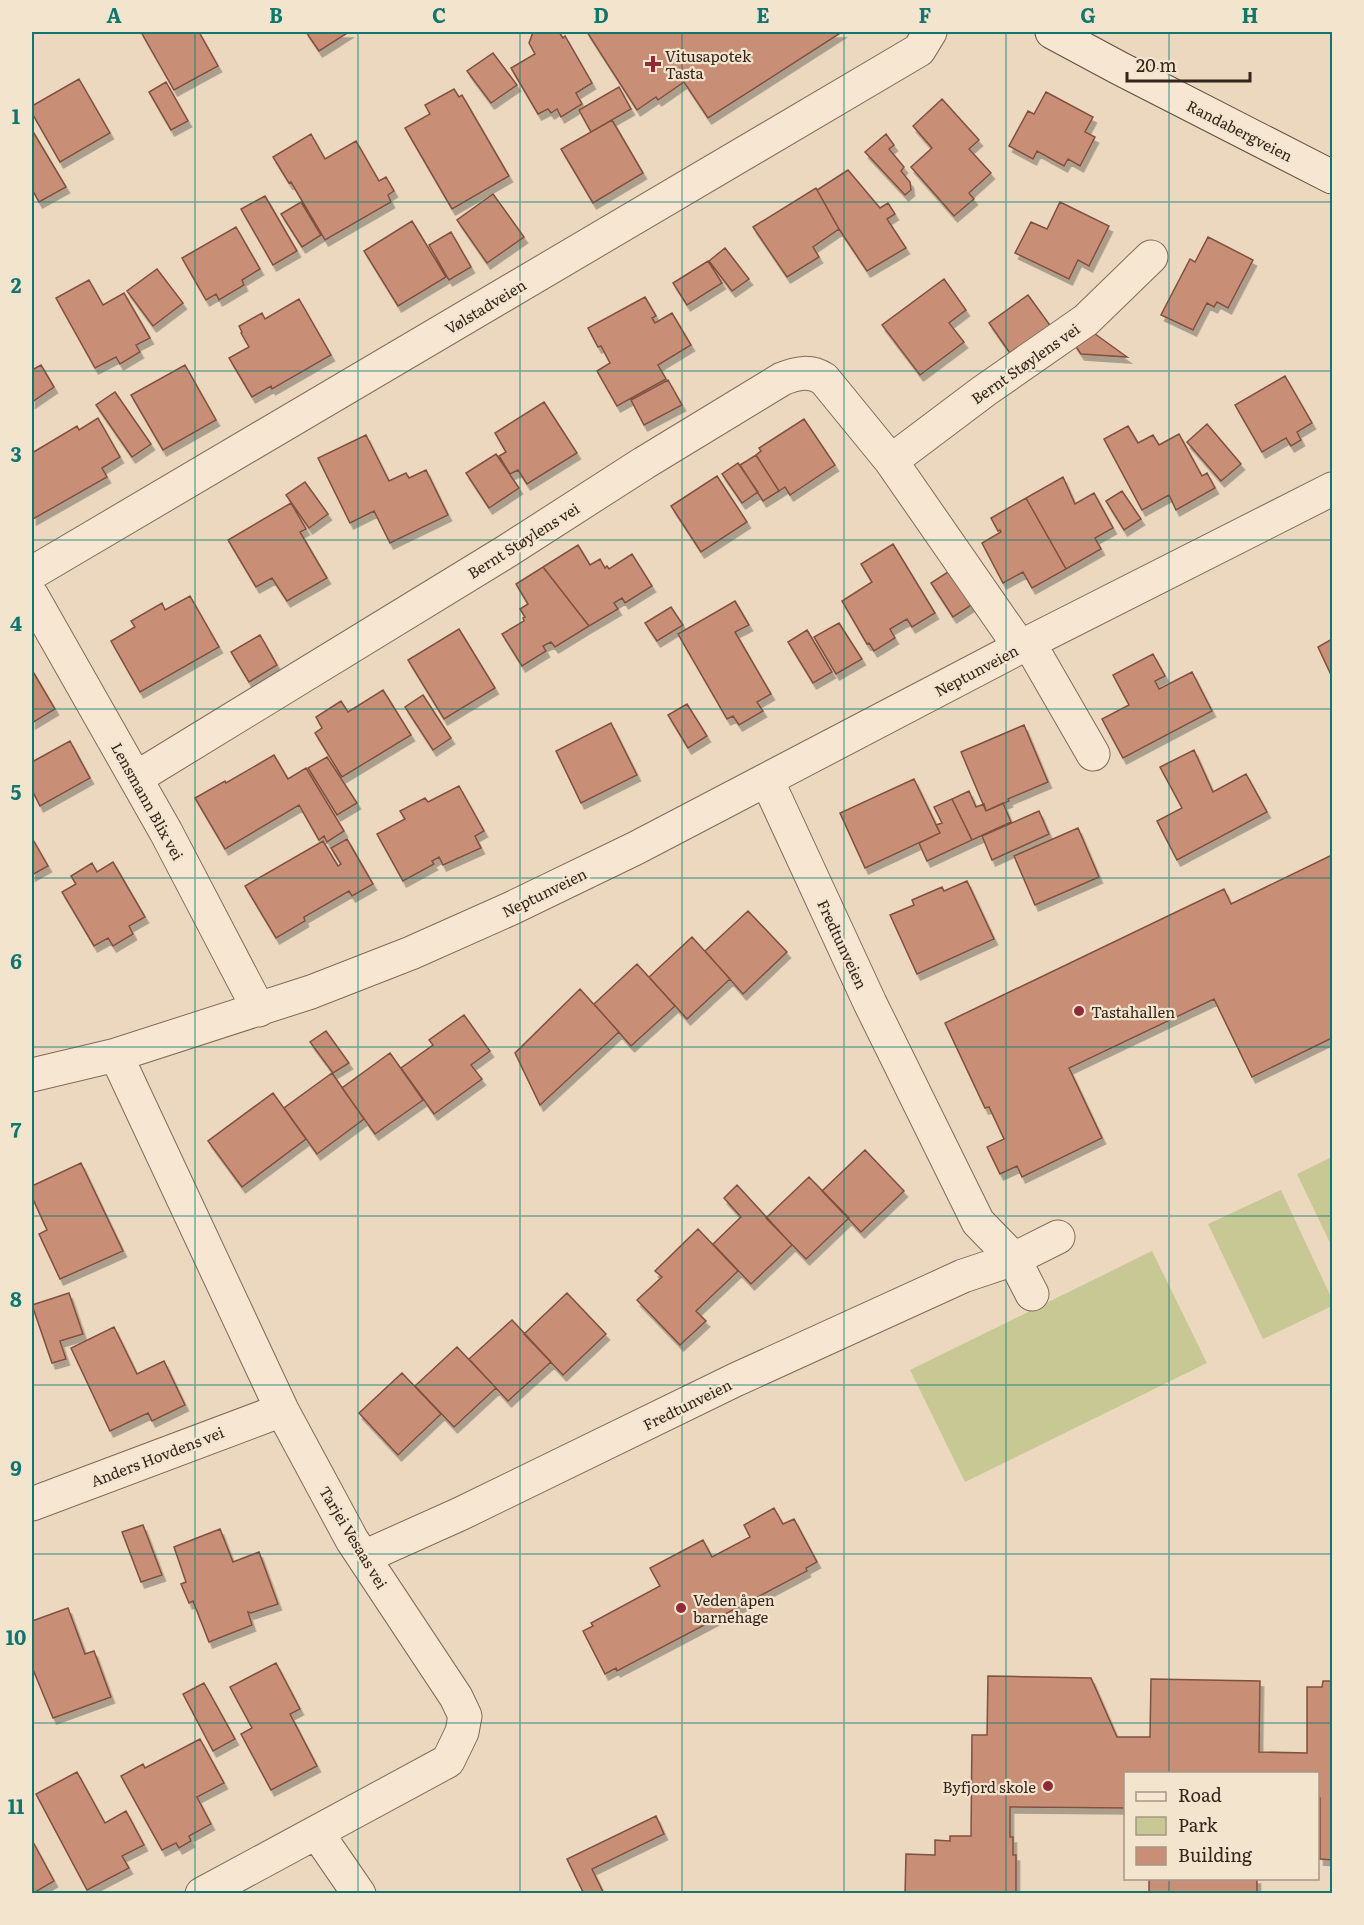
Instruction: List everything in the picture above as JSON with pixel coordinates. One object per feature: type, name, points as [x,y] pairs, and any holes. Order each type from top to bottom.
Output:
[{"type":"street","name":"Vølstadveien","points":[[32,573],[918,50],[930,32]]},
{"type":"street","name":"Randabergveien","points":[[1052,32],[1332,177]]},
{"type":"street","name":"Bernt Støylens vei","points":[[891,460],[984,391],[1086,320],[1151,257]]},
{"type":"street","name":"Bernt Støylens vei","points":[[136,778],[507,551],[644,463],[782,379],[806,373],[816,374],[824,379],[891,460],[1024,645]]},
{"type":"street","name":"Neptunveien","points":[[32,1074],[116,1055],[311,992],[411,953],[512,908],[636,848],[1024,645],[1332,489]]},
{"type":"street","name":"Lensmann Blix vei","points":[[32,596],[136,778],[258,1010]]},
{"type":"street","name":"Neptunveien","points":[[1024,645],[1093,754]]},
{"type":"street","name":"Fredtunveien","points":[[767,780],[870,1003],[978,1222],[1014,1259],[1032,1294]]},
{"type":"street","name":"Tarjei Vesaas vei","points":[[116,1055],[282,1410],[352,1540],[456,1697],[465,1716],[462,1732],[448,1761],[202,1893]]},
{"type":"street","name":"Fredtunveien","points":[[364,1557],[460,1514],[746,1375],[963,1276],[1014,1259],[1058,1237]]},
{"type":"street","name":"Anders Hovdens vei","points":[[32,1504],[282,1410]]},
{"type":"street","points":[[317,1833],[359,1893]]},
{"type":"green space","points":[[1332,1157],[1332,1247],[1297,1174]]},
{"type":"green space","points":[[1281,1190],[1332,1299],[1332,1306],[1263,1339],[1208,1224]]},
{"type":"green space","points":[[1152,1251],[1207,1363],[965,1482],[910,1370]]},
{"type":"building","points":[[141,32],[199,32],[218,66],[174,90]]},
{"type":"building","points":[[306,32],[349,32],[319,51]]},
{"type":"building","points":[[533,32],[559,32],[563,38],[565,36],[592,83],[576,93],[582,104],[561,117],[557,109],[551,113],[548,109],[538,114],[511,68],[535,54],[529,43]]},
{"type":"building","points":[[587,32],[842,32],[708,118],[684,82],[658,100],[656,97],[637,110]]},
{"type":"building","points":[[493,53],[517,85],[491,103],[467,71]]},
{"type":"building","points":[[79,79],[110,133],[60,162],[32,113],[32,106]]},
{"type":"building","points":[[166,82],[188,121],[171,130],[149,92]]},
{"type":"building","points":[[619,87],[631,109],[591,132],[579,110]]},
{"type":"building","points":[[454,89],[459,97],[462,95],[509,176],[452,209],[405,128],[430,114],[425,105]]},
{"type":"building","points":[[1046,92],[1093,117],[1085,132],[1095,137],[1080,166],[1068,159],[1064,166],[1037,151],[1033,159],[1009,146],[1028,111],[1034,114]]},
{"type":"building","points":[[942,99],[979,140],[969,149],[991,173],[969,193],[974,199],[954,216],[911,167],[932,148],[913,126]]},
{"type":"building","points":[[612,120],[643,173],[593,203],[561,149]]},
{"type":"building","points":[[32,130],[66,187],[39,202],[32,189]]},
{"type":"building","points":[[311,134],[325,159],[356,141],[379,181],[386,177],[394,191],[388,195],[391,202],[325,240],[291,182],[289,183],[273,157]]},
{"type":"building","points":[[886,134],[894,145],[889,149],[904,167],[901,171],[910,182],[911,190],[905,195],[865,152]]},
{"type":"building","points":[[848,170],[880,208],[888,203],[895,214],[887,219],[906,248],[867,271],[817,190]]},
{"type":"building","points":[[816,188],[839,229],[813,247],[819,257],[787,277],[753,227]]},
{"type":"building","points":[[493,194],[524,237],[487,263],[457,220]]},
{"type":"building","points":[[265,196],[297,251],[273,265],[241,209]]},
{"type":"building","points":[[301,202],[321,235],[302,247],[281,214]]},
{"type":"building","points":[[1060,202],[1109,226],[1089,266],[1078,260],[1069,279],[1015,253],[1031,222],[1047,229]]},
{"type":"building","points":[[412,221],[446,277],[398,306],[364,251]]},
{"type":"building","points":[[236,227],[260,269],[242,280],[244,285],[219,300],[216,294],[206,300],[182,258]]},
{"type":"building","points":[[451,232],[471,267],[449,280],[429,245]]},
{"type":"building","points":[[1208,237],[1253,260],[1228,308],[1217,302],[1214,307],[1207,303],[1193,330],[1161,315],[1190,259],[1195,262]]},
{"type":"building","points":[[725,248],[749,279],[732,291],[709,261]]},
{"type":"building","points":[[708,261],[722,283],[687,305],[673,283]]},
{"type":"building","points":[[157,269],[183,303],[153,326],[127,291]]},
{"type":"building","points":[[944,279],[966,310],[949,323],[964,342],[920,375],[882,325]]},
{"type":"building","points":[[89,280],[103,305],[124,293],[150,338],[136,345],[140,352],[120,364],[116,357],[95,368],[56,298]]},
{"type":"building","points":[[1028,295],[1052,328],[1012,356],[989,323]]},
{"type":"building","points":[[645,297],[656,316],[652,318],[655,323],[672,313],[691,345],[658,365],[666,379],[617,406],[597,371],[610,363],[588,328]]},
{"type":"building","points":[[299,299],[331,355],[272,389],[271,386],[252,397],[229,358],[249,347],[239,326],[262,313],[265,319]]},
{"type":"building","points":[[1091,331],[1127,357],[1081,354],[1074,344]]},
{"type":"building","points":[[41,365],[54,387],[32,402],[32,370]]},
{"type":"building","points":[[185,365],[216,420],[163,450],[131,395]]},
{"type":"building","points":[[1285,376],[1312,423],[1297,432],[1301,440],[1291,446],[1286,438],[1262,452],[1235,405]]},
{"type":"building","points":[[668,380],[682,405],[644,425],[631,400]]},
{"type":"building","points":[[115,392],[151,444],[132,457],[96,405]]},
{"type":"building","points":[[544,402],[577,453],[527,484],[518,470],[510,474],[499,456],[506,452],[495,433]]},
{"type":"building","points":[[98,418],[120,457],[102,468],[107,477],[33,519],[32,453],[77,426],[79,430]]},
{"type":"building","points":[[804,419],[835,465],[790,495],[785,487],[779,491],[756,455],[761,451],[759,448]]},
{"type":"building","points":[[1207,424],[1241,464],[1221,481],[1187,442]]},
{"type":"building","points":[[1128,426],[1138,443],[1153,435],[1159,445],[1179,434],[1202,476],[1207,473],[1215,488],[1176,510],[1169,495],[1142,510],[1104,439]]},
{"type":"building","points":[[366,435],[389,481],[406,473],[409,478],[426,470],[448,515],[390,543],[374,511],[350,523],[318,458]]},
{"type":"building","points":[[496,454],[519,488],[489,508],[466,473]]},
{"type":"building","points":[[756,455],[779,491],[763,501],[740,465]]},
{"type":"building","points":[[738,463],[758,492],[742,503],[722,474]]},
{"type":"building","points":[[717,476],[747,522],[701,552],[671,506]]},
{"type":"building","points":[[1063,477],[1075,504],[1094,493],[1113,528],[1095,538],[1101,549],[1066,569],[1026,498]]},
{"type":"building","points":[[305,482],[328,514],[309,528],[286,495]]},
{"type":"building","points":[[1122,491],[1141,519],[1124,530],[1106,501]]},
{"type":"building","points":[[1026,498],[1066,569],[1032,588],[1023,572],[1003,583],[982,543],[1001,532],[998,531],[991,518]]},
{"type":"building","points":[[291,503],[306,529],[300,532],[327,578],[287,601],[272,578],[256,587],[228,540]]},
{"type":"building","points":[[893,544],[935,613],[912,627],[907,619],[890,629],[895,638],[874,651],[869,643],[867,644],[842,601],[872,582],[861,564]]},
{"type":"building","points":[[578,545],[590,565],[600,559],[605,568],[607,566],[609,569],[632,554],[652,586],[625,603],[622,598],[614,603],[618,609],[589,626],[543,567]]},
{"type":"building","points":[[543,567],[589,626],[555,647],[551,642],[543,646],[546,651],[522,666],[502,634],[524,621],[525,617],[520,609],[528,604],[516,584]]},
{"type":"building","points":[[954,568],[976,602],[953,617],[931,583]]},
{"type":"building","points":[[190,596],[219,647],[140,692],[111,641],[135,627],[131,621],[162,603],[165,610]]},
{"type":"building","points":[[735,601],[749,625],[735,632],[771,694],[757,702],[763,711],[739,725],[733,716],[727,719],[678,634]]},
{"type":"building","points":[[671,607],[683,625],[657,641],[645,623]]},
{"type":"building","points":[[839,623],[862,659],[836,674],[814,637]]},
{"type":"building","points":[[459,629],[495,688],[444,719],[408,660]]},
{"type":"building","points":[[807,630],[832,672],[813,683],[788,642]]},
{"type":"building","points":[[260,635],[277,665],[249,682],[231,652]]},
{"type":"building","points":[[1332,639],[1332,677],[1318,647]]},
{"type":"building","points":[[1153,654],[1165,676],[1155,681],[1159,689],[1192,672],[1212,711],[1123,758],[1102,719],[1129,705],[1113,675]]},
{"type":"building","points":[[32,670],[55,709],[32,723]]},
{"type":"building","points":[[383,690],[411,735],[342,777],[315,733],[322,728],[316,717],[341,701],[348,712]]},
{"type":"building","points":[[423,695],[451,738],[433,750],[405,707]]},
{"type":"building","points":[[687,704],[707,736],[688,748],[668,715]]},
{"type":"building","points":[[611,723],[637,775],[581,803],[556,751]]},
{"type":"building","points":[[1024,725],[1048,782],[986,811],[961,752]]},
{"type":"building","points":[[70,741],[90,778],[40,806],[32,790],[32,762]]},
{"type":"building","points":[[1194,750],[1213,792],[1246,774],[1267,812],[1177,860],[1157,821],[1182,808],[1160,767]]},
{"type":"building","points":[[274,755],[288,779],[306,768],[344,831],[327,842],[324,836],[319,840],[299,805],[225,849],[195,798]]},
{"type":"building","points":[[327,757],[357,803],[337,815],[308,768]]},
{"type":"building","points":[[914,779],[940,833],[865,868],[840,813]]},
{"type":"building","points":[[459,786],[484,831],[475,836],[481,848],[443,865],[439,857],[432,861],[434,864],[403,881],[377,834],[405,819],[400,811],[425,798],[428,802]]},
{"type":"building","points":[[969,791],[976,807],[984,804],[986,811],[1003,803],[1011,822],[972,840],[952,799]]},
{"type":"building","points":[[952,799],[972,840],[927,861],[919,843],[940,833],[936,825],[942,823],[934,807]]},
{"type":"building","points":[[1039,811],[1049,834],[992,860],[982,836]]},
{"type":"building","points":[[1078,828],[1099,877],[1035,905],[1014,856]]},
{"type":"building","points":[[32,838],[48,866],[32,875]]},
{"type":"building","points":[[347,839],[373,884],[352,896],[349,891],[304,917],[305,921],[276,938],[245,886],[323,841],[338,866],[341,864],[331,848]]},
{"type":"building","name":"Tastahallen","points":[[1332,855],[1332,1038],[1252,1077],[1214,999],[1069,1068],[1102,1138],[1022,1177],[1017,1166],[1000,1174],[987,1147],[1004,1139],[989,1107],[985,1108],[945,1023],[1224,889],[1231,904]]},
{"type":"building","points":[[113,862],[145,917],[129,926],[133,934],[113,946],[108,938],[94,946],[62,892],[76,884],[71,876],[92,863],[97,872]]},
{"type":"building","points":[[967,881],[994,939],[917,974],[890,915],[914,905],[912,900],[942,887],[944,891]]},
{"type":"building","points":[[748,911],[787,952],[743,994],[705,951]]},
{"type":"building","points":[[692,937],[730,979],[687,1019],[649,977]]},
{"type":"building","points":[[637,964],[675,1006],[631,1046],[594,1004]]},
{"type":"building","points":[[580,989],[619,1032],[540,1105],[515,1053]]},
{"type":"building","points":[[464,1015],[490,1051],[471,1065],[482,1079],[434,1114],[401,1068],[433,1045],[429,1040]]},
{"type":"building","points":[[326,1031],[349,1063],[333,1073],[310,1042]]},
{"type":"building","points":[[390,1053],[423,1100],[375,1134],[342,1088]]},
{"type":"building","points":[[332,1073],[364,1119],[317,1154],[284,1108]]},
{"type":"building","points":[[273,1093],[306,1139],[242,1187],[208,1141]]},
{"type":"building","points":[[865,1150],[904,1191],[861,1232],[822,1191]]},
{"type":"building","points":[[81,1163],[123,1251],[60,1279],[39,1234],[47,1230],[32,1197],[32,1186]]},
{"type":"building","points":[[809,1177],[849,1218],[806,1259],[766,1218]]},
{"type":"building","points":[[737,1185],[792,1245],[751,1284],[713,1244],[741,1217],[724,1198]]},
{"type":"building","points":[[698,1229],[738,1271],[696,1311],[706,1321],[680,1345],[637,1300],[662,1277],[655,1271]]},
{"type":"building","points":[[69,1293],[83,1334],[60,1341],[66,1359],[52,1363],[32,1305]]},
{"type":"building","points":[[567,1293],[606,1334],[563,1375],[524,1334]]},
{"type":"building","points":[[512,1320],[551,1362],[508,1401],[469,1359]]},
{"type":"building","points":[[114,1327],[137,1374],[164,1361],[185,1405],[152,1421],[148,1413],[110,1431],[71,1348]]},
{"type":"building","points":[[457,1347],[496,1388],[454,1427],[415,1386]]},
{"type":"building","points":[[402,1373],[441,1414],[398,1455],[359,1413]]},
{"type":"building","points":[[774,1508],[783,1524],[794,1519],[817,1562],[806,1568],[807,1571],[617,1671],[616,1668],[605,1674],[583,1631],[593,1626],[591,1623],[660,1586],[650,1568],[703,1540],[712,1557],[750,1537],[744,1525]]},
{"type":"building","points":[[143,1525],[162,1575],[141,1582],[122,1532]]},
{"type":"building","points":[[220,1529],[233,1562],[259,1552],[278,1604],[248,1612],[252,1625],[209,1642],[193,1601],[189,1603],[181,1584],[186,1582],[174,1547]]},
{"type":"building","points":[[68,1608],[85,1654],[94,1651],[111,1697],[53,1718],[32,1667],[32,1621]]},
{"type":"building","points":[[276,1663],[300,1709],[290,1714],[317,1766],[271,1790],[241,1734],[252,1728],[230,1687]]},
{"type":"building","name":"Byfjord skole","points":[[988,1676],[1091,1678],[1117,1737],[1150,1737],[1151,1679],[1260,1681],[1259,1752],[1307,1753],[1307,1687],[1322,1687],[1323,1681],[1332,1681],[1332,1860],[1320,1859],[1319,1772],[1124,1772],[1124,1808],[1010,1807],[1010,1837],[1013,1837],[1013,1855],[1016,1855],[1016,1894],[905,1894],[906,1854],[935,1855],[935,1840],[950,1841],[950,1836],[971,1836],[972,1735],[987,1735]]},
{"type":"building","points":[[204,1683],[235,1739],[213,1751],[183,1694]]},
{"type":"building","points":[[200,1739],[224,1783],[197,1797],[211,1824],[189,1836],[191,1841],[179,1848],[176,1843],[162,1850],[121,1776],[143,1764],[145,1768]]},
{"type":"building","points":[[77,1772],[105,1823],[126,1811],[144,1845],[122,1856],[129,1868],[87,1890],[36,1794]]},
{"type":"building","points":[[656,1816],[664,1834],[592,1869],[604,1894],[584,1894],[567,1859]]},
{"type":"building","points":[[32,1840],[54,1881],[32,1894]]},
{"type":"building","points":[[1149,1880],[1257,1880],[1257,1894],[1149,1894]]},
{"type":"place","name":"Vitusapotek Tasta","points":[[653,64]]},
{"type":"place","name":"Tastahallen","points":[[1079,1011]]},
{"type":"place","name":"Veden åpen barnehage","points":[[681,1608]]},
{"type":"place","name":"Byfjord skole","points":[[1048,1786]]}]
